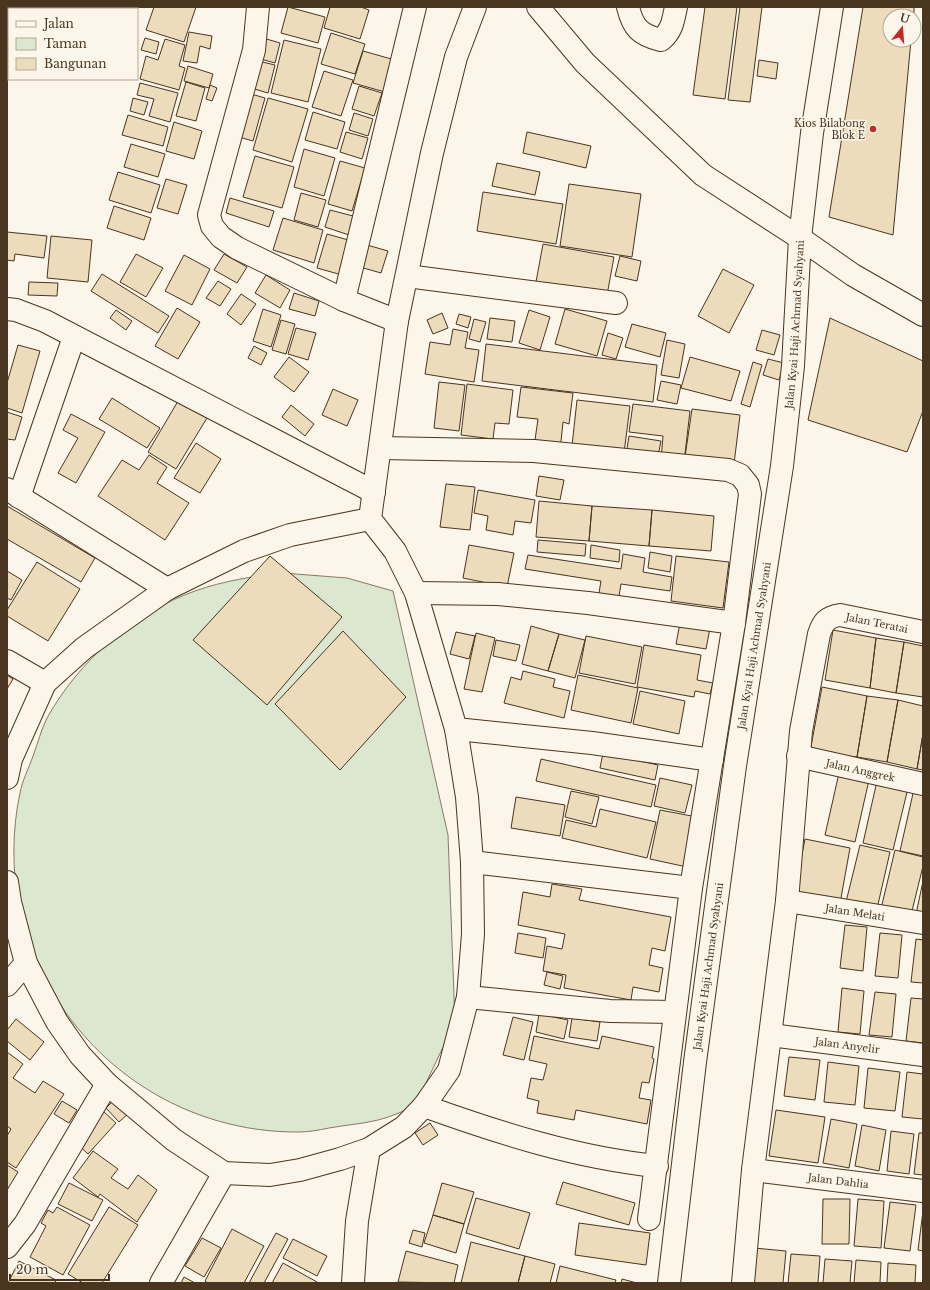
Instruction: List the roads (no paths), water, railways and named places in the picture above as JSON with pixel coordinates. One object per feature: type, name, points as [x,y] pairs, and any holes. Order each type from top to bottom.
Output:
[{"type":"street","points":[[258,7],[254,50],[209,215],[212,226],[222,237],[237,248],[344,300],[397,321]]},
{"type":"street","points":[[344,300],[415,7]]},
{"type":"street","points":[[7,882],[13,937],[57,1022],[80,1055],[107,1084],[174,1140],[224,1173],[270,1176],[333,1161],[369,1149],[404,1127],[424,1106],[449,1070],[468,997],[473,934],[472,862],[467,797],[456,729],[416,593],[395,552],[370,519],[381,448],[397,321],[432,153],[456,57],[475,7]]},
{"type":"street","points":[[538,7],[585,63],[703,175],[800,238],[853,275],[923,315]]},
{"type":"street","points":[[628,7],[639,32],[649,38],[661,40],[673,26],[676,7]]},
{"type":"street","name":"Jalan Kyai Haji Achmad Syahyani","points":[[669,1283],[695,1062],[735,766],[782,466],[793,366],[800,238],[812,133],[832,7]]},
{"type":"street","points":[[407,276],[616,303]]},
{"type":"street","points":[[7,309],[16,310],[45,321],[374,492]]},
{"type":"street","points":[[74,336],[13,493],[167,589]]},
{"type":"street","points":[[381,448],[534,451],[728,470],[740,475],[748,485],[750,494],[734,623],[691,888],[668,1064],[657,1166],[649,1219]]},
{"type":"street","points":[[7,778],[11,759],[46,683],[84,648],[167,589],[244,551],[290,535],[370,519]]},
{"type":"street","points":[[416,593],[498,594],[588,603],[734,623]]},
{"type":"street","name":"Jalan Teratai","points":[[798,756],[801,731],[822,623],[830,617],[849,616],[923,632]]},
{"type":"street","points":[[7,661],[46,683]]},
{"type":"street","points":[[456,729],[592,743],[712,760]]},
{"type":"street","points":[[743,1283],[762,1090],[771,1035],[787,901],[798,756]]},
{"type":"street","name":"Jalan Anggrek","points":[[798,756],[923,784]]},
{"type":"street","points":[[472,862],[691,888]]},
{"type":"street","name":"Jalan Melati","points":[[787,901],[923,923]]},
{"type":"street","points":[[7,985],[26,963]]},
{"type":"street","points":[[468,997],[610,1011],[675,1012]]},
{"type":"street","name":"Jalan Anyelir","points":[[771,1035],[923,1055]]},
{"type":"street","points":[[7,1247],[25,1224],[107,1084]]},
{"type":"street","points":[[424,1106],[486,1128],[581,1153],[620,1161],[657,1166]]},
{"type":"street","points":[[354,1283],[357,1221],[369,1149]]},
{"type":"street","name":"Jalan Dahlia","points":[[753,1170],[923,1192]]},
{"type":"street","points":[[161,1283],[224,1173]]},
{"type":"place","name":"Kios Bilabong Blok E","points":[[873,129]]}]
